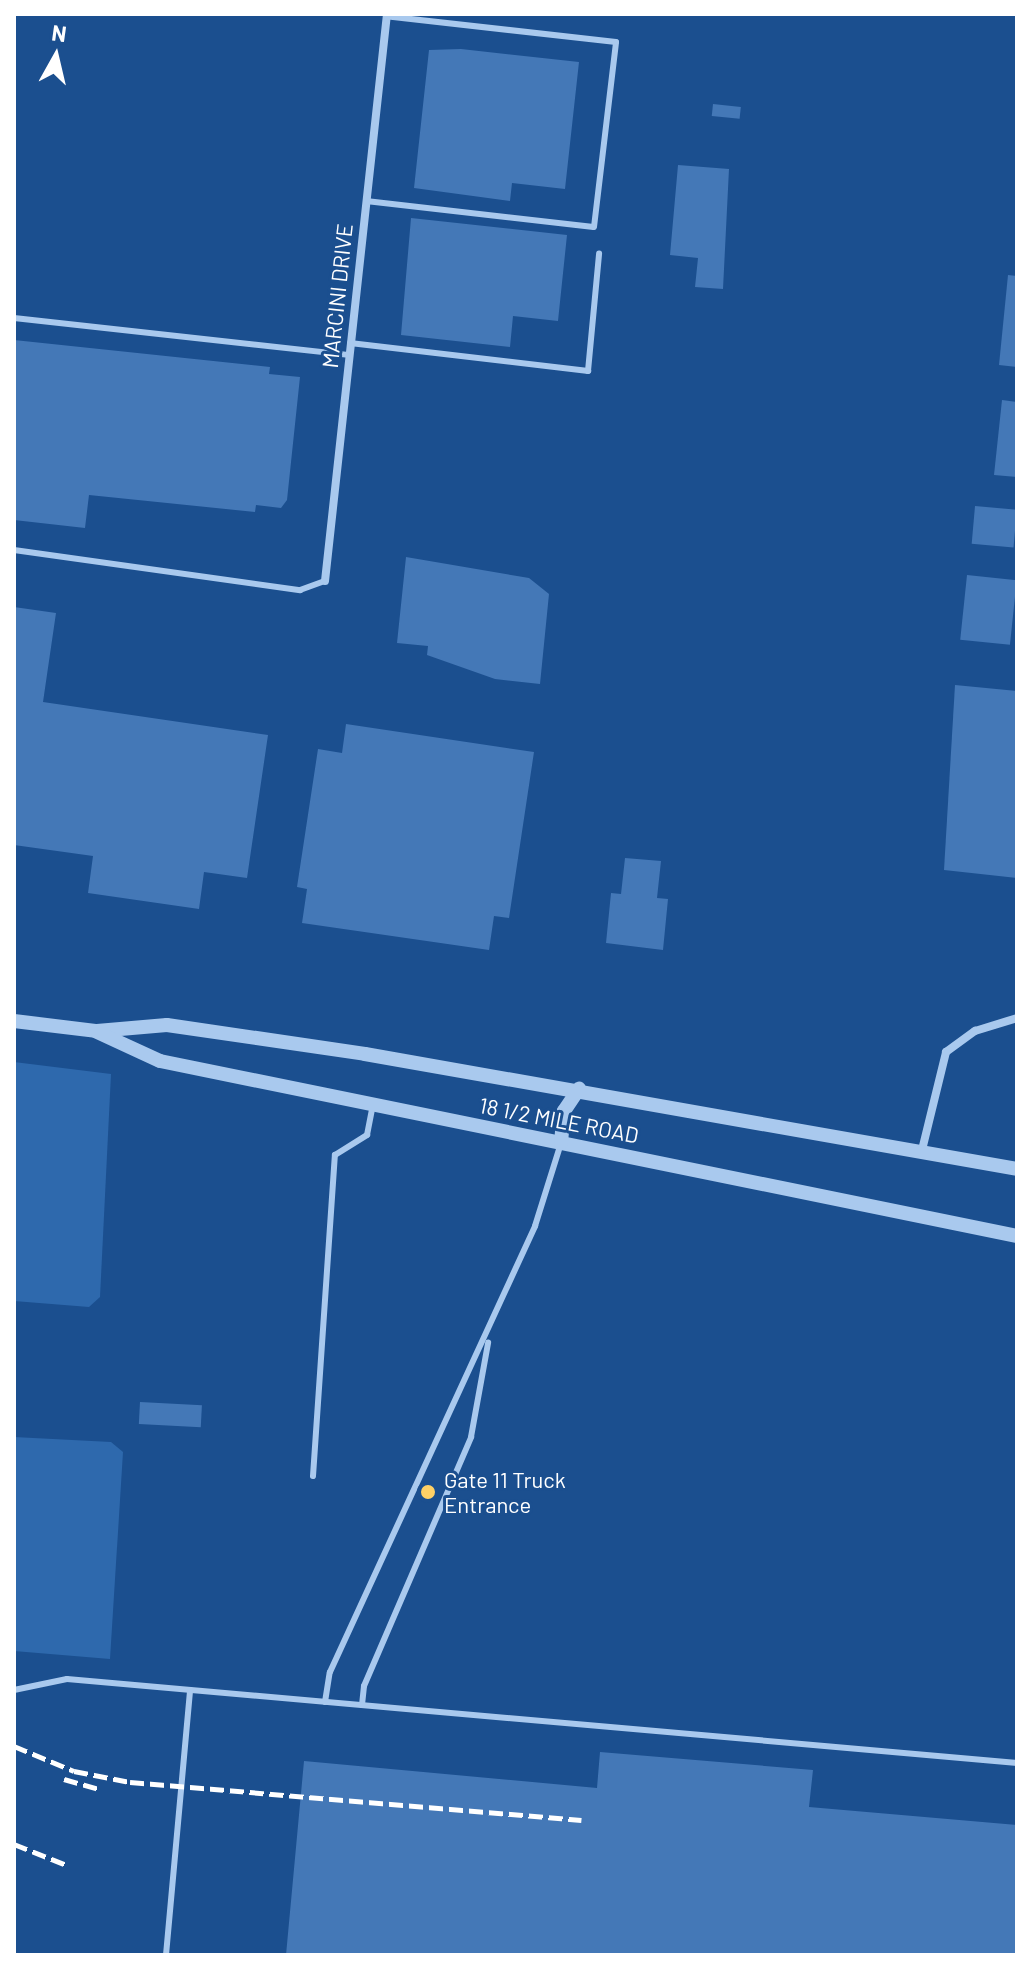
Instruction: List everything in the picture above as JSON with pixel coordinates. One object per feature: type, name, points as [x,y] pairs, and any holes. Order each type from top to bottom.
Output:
[{"type":"street","name":"MARCINI DRIVE","points":[[325,581],[386,15]]},
{"type":"street","points":[[922,1150],[946,1052],[975,1031],[1017,1018]]},
{"type":"street","name":"18 1/2 MILE ROAD","points":[[14,1021],[97,1031],[167,1025],[579,1089],[1017,1169]]},
{"type":"street","name":"18 1/2 MILE ROAD","points":[[97,1031],[160,1061],[1017,1236]]},
{"type":"street","points":[[561,1143],[564,1111],[579,1089]]},
{"type":"lane","points":[[366,201],[594,227],[616,42],[386,15]]},
{"type":"lane","points":[[350,343],[588,371],[599,254]]},
{"type":"lane","points":[[14,318],[348,355]]},
{"type":"lane","points":[[14,550],[300,590],[325,581]]},
{"type":"lane","points":[[313,1476],[335,1155],[367,1135],[373,1105]]},
{"type":"lane","points":[[325,1702],[330,1672],[441,1425],[489,1335],[535,1226],[561,1143]]},
{"type":"lane","points":[[362,1705],[364,1686],[471,1437],[489,1335]]},
{"type":"lane","points":[[14,1690],[51,1678],[1017,1763]]},
{"type":"lane","points":[[166,1955],[190,1690]]},
{"type":"shaded area","points":[[14,1062],[111,1074],[100,1297],[89,1307],[14,1301]]},
{"type":"shaded area","points":[[14,1437],[111,1442],[123,1452],[110,1659],[14,1651]]},
{"type":"building","points":[[461,49],[579,62],[565,189],[512,183],[510,201],[414,188],[429,50]]},
{"type":"building","points":[[713,104],[741,107],[740,119],[712,116]]},
{"type":"building","points":[[678,165],[729,169],[723,289],[695,287],[698,258],[670,255]]},
{"type":"building","points":[[411,218],[567,235],[558,321],[513,316],[510,347],[401,335]]},
{"type":"building","points":[[1008,275],[1017,276],[1017,367],[999,365]]},
{"type":"building","points":[[14,340],[270,367],[269,374],[300,377],[287,500],[281,508],[256,505],[255,512],[89,495],[85,528],[14,520]]},
{"type":"building","points":[[1002,400],[1017,402],[1017,477],[994,475]]},
{"type":"building","points":[[975,506],[1017,510],[1014,548],[972,544]]},
{"type":"building","points":[[406,557],[529,578],[549,594],[540,684],[495,679],[427,655],[428,646],[397,643]]},
{"type":"building","points":[[967,575],[1017,580],[1010,645],[960,640]]},
{"type":"building","points":[[14,607],[56,613],[43,702],[268,735],[247,878],[204,872],[199,909],[88,893],[93,856],[14,845]]},
{"type":"building","points":[[955,685],[1017,691],[1017,878],[944,870]]},
{"type":"building","points":[[346,724],[534,752],[509,918],[494,916],[489,950],[302,923],[307,889],[297,887],[318,749],[342,753]]},
{"type":"building","points":[[625,858],[661,861],[657,898],[668,899],[663,950],[606,943],[611,893],[621,894]]},
{"type":"building","points":[[140,1402],[202,1405],[201,1427],[139,1424]]},
{"type":"building","points":[[600,1752],[813,1770],[809,1807],[1017,1825],[1017,1955],[286,1955],[304,1761],[597,1788]]},
{"type":"railway","points":[[14,1746],[74,1771],[130,1782],[581,1820]]},
{"type":"railway","points":[[64,1779],[99,1789]]},
{"type":"railway","points":[[14,1844],[69,1866]]},
{"type":"place","name":"Gate 11 Truck Entrance","points":[[428,1492]]}]
